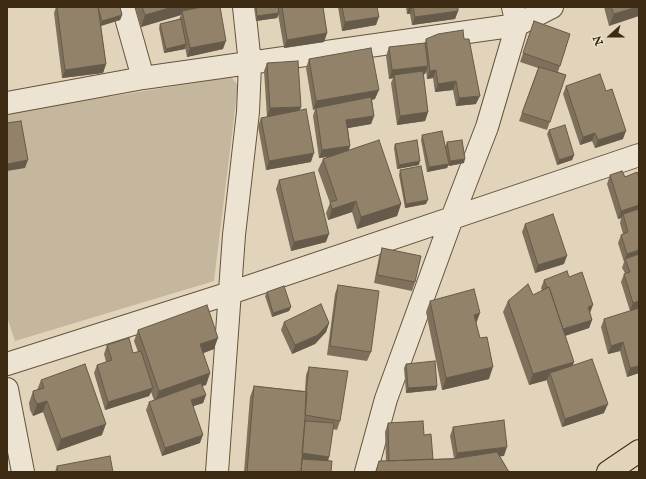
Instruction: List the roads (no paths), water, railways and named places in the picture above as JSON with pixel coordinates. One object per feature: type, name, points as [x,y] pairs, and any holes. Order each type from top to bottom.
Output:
[{"type":"highway","points":[[608,472],[639,451]]},
{"type":"street","points":[[123,7],[143,78]]},
{"type":"street","points":[[217,472],[234,235],[248,112],[250,64],[244,7]]},
{"type":"street","points":[[7,103],[143,78],[250,64],[515,16],[552,7]]},
{"type":"street","points":[[366,472],[386,399],[487,127],[515,16]]},
{"type":"street","points":[[7,364],[230,293],[639,155]]},
{"type":"street","points":[[7,390],[22,472]]}]
